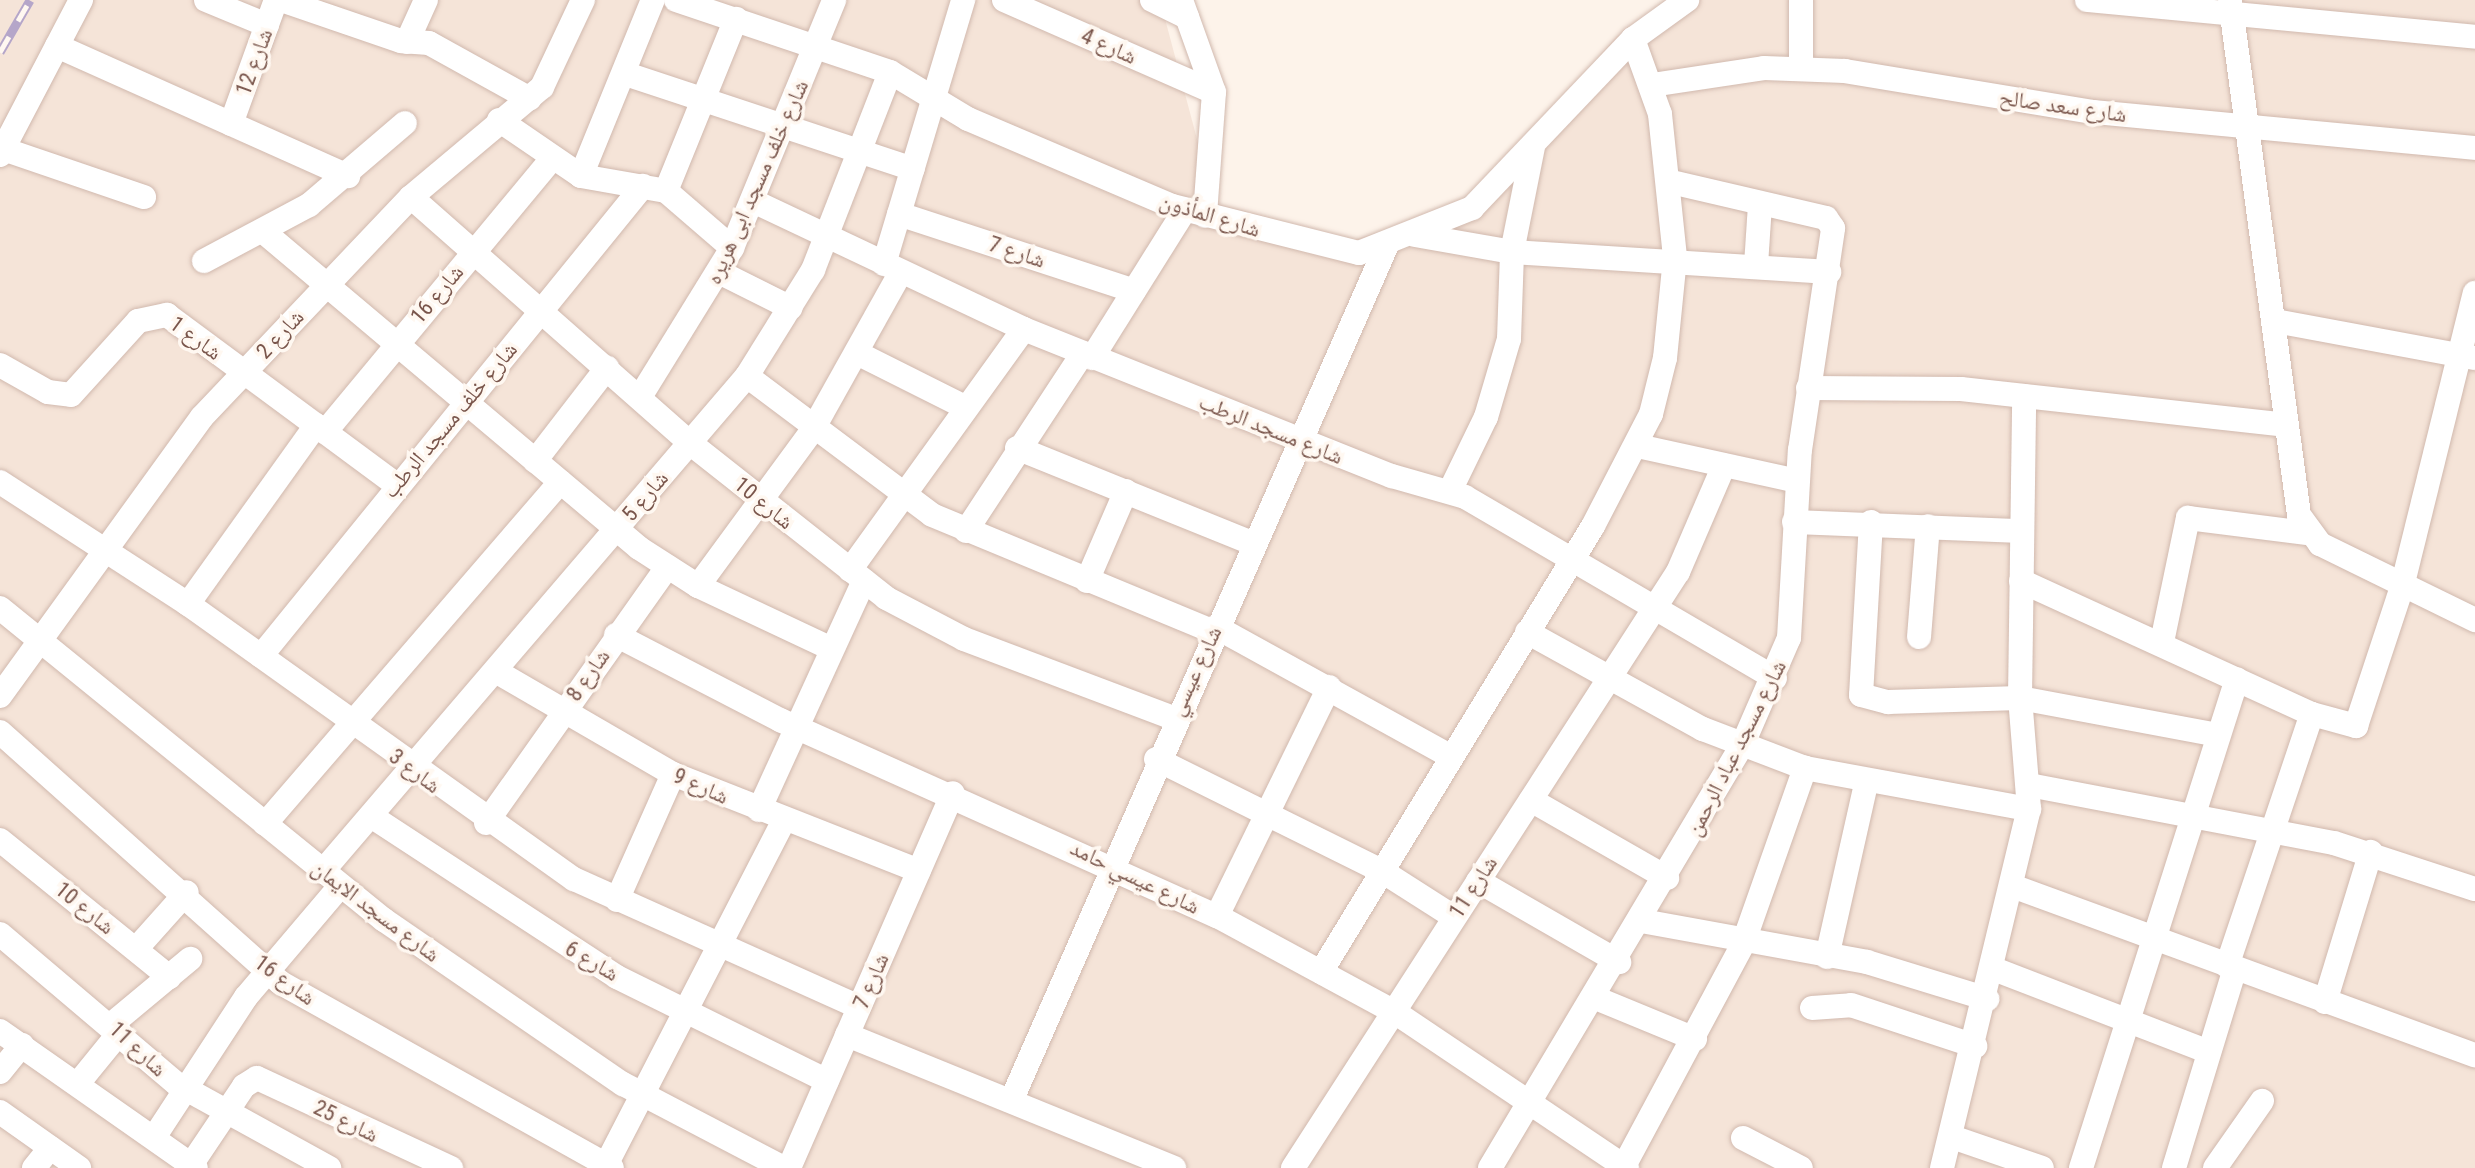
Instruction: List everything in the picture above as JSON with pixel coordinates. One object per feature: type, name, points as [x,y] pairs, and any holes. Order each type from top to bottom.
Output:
[{"type":"street","points":[[81,0],[2,152],[144,197]]},
{"type":"street","points":[[206,0],[267,25]]},
{"type":"street","points":[[278,0],[407,42],[429,43],[530,99]]},
{"type":"street","name":"شارع 12","points":[[231,124],[278,0]]},
{"type":"street","points":[[407,42],[426,0]]},
{"type":"street","name":"شارع 2","points":[[0,696],[181,444],[411,197],[499,120],[530,99],[583,0]]},
{"type":"street","points":[[581,176],[626,74],[653,0]]},
{"type":"street","name":"شارع المأذون","points":[[676,0],[818,45],[890,72],[934,97],[1195,213],[1345,252],[1386,247],[1472,208],[1633,39],[1687,0]]},
{"type":"street","name":"شارع خلف مسجد ابى هريره","points":[[640,397],[732,248],[786,125],[834,0]]},
{"type":"street","points":[[698,586],[763,503],[859,354],[893,268],[899,214],[963,0]]},
{"type":"street","name":"شارع 4","points":[[1006,0],[1214,92]]},
{"type":"street","points":[[966,531],[1017,448],[1195,213],[1214,92],[1184,8],[1152,0]]},
{"type":"street","points":[[1801,0],[1801,68]]},
{"type":"street","points":[[2087,0],[2231,5],[2475,37]]},
{"type":"street","points":[[2231,5],[2252,126],[2285,425],[2307,533]]},
{"type":"street","name":"شارع خلف مسجد الرطب","points":[[261,656],[395,484],[541,312],[654,188],[701,99],[736,19]]},
{"type":"street","points":[[1321,972],[1638,446],[1665,358],[1675,257],[1671,182],[1652,85],[1633,39]]},
{"type":"street","points":[[57,46],[348,176]]},
{"type":"street","name":"شارع سعد صالح","points":[[1652,85],[1801,68],[2094,112],[2475,148]]},
{"type":"street","name":"شارع 5","points":[[155,1136],[371,816],[747,376],[791,308],[828,237],[890,72]]},
{"type":"street","points":[[626,74],[913,169]]},
{"type":"street","points":[[499,120],[581,176],[615,187],[654,188],[732,248]]},
{"type":"street","points":[[204,261],[265,233],[348,176],[405,123]]},
{"type":"street","points":[[1450,491],[1502,367],[1512,252],[1533,146]]},
{"type":"street","name":"شارع 16","points":[[188,604],[321,429],[552,159]]},
{"type":"street","points":[[1671,182],[1760,204],[1756,265]]},
{"type":"street","name":"شارع 10","points":[[411,197],[690,443],[857,576],[938,628],[1173,718]]},
{"type":"street","name":"شارع مسجد الرطب","points":[[753,201],[1087,356],[1302,441],[1450,491],[1775,678]]},
{"type":"street","name":"شارع مسجد عباد الرحمن","points":[[1490,1168],[1598,999],[1742,746],[1775,678],[1793,616],[1797,481],[1833,228],[1826,218],[1760,204]]},
{"type":"street","name":"شارع 7","points":[[899,214],[1134,291]]},
{"type":"street","points":[[265,233],[616,531],[698,586],[832,649]]},
{"type":"street","points":[[1415,235],[1512,252],[1675,257],[1829,272]]},
{"type":"street","name":"شارع عيسي","points":[[1012,1099],[1173,718],[1302,441],[1386,247]]},
{"type":"street","points":[[719,272],[791,308]]},
{"type":"street","points":[[2021,581],[2162,642],[2312,714],[2360,724],[2468,356],[2475,293]]},
{"type":"street","name":"شارع 1","points":[[0,365],[48,392],[71,395],[138,321],[156,314],[244,373],[395,484]]},
{"type":"street","points":[[2275,321],[2468,356]]},
{"type":"street","points":[[759,810],[832,649],[857,576],[899,495],[963,406],[1024,329]]},
{"type":"street","points":[[859,354],[963,406]]},
{"type":"street","points":[[535,461],[607,368]]},
{"type":"street","points":[[747,376],[812,431],[899,495],[966,531],[1215,630],[1329,687],[1450,756]]},
{"type":"street","points":[[1808,388],[2024,396],[2285,425]]},
{"type":"street","points":[[1942,1168],[2015,887],[2029,797],[2020,698],[2024,396]]},
{"type":"street","points":[[1638,446],[1797,481]]},
{"type":"street","points":[[1017,448],[1255,544]]},
{"type":"street","name":"شارع 11","points":[[1293,1168],[1693,544],[1724,465]]},
{"type":"street","name":"شارع 3","points":[[0,482],[188,604],[486,823],[617,900],[718,940],[859,1007]]},
{"type":"street","points":[[265,824],[560,482]]},
{"type":"street","points":[[1087,581],[1126,491]]},
{"type":"street","points":[[2162,642],[2188,518],[2307,533],[2402,587],[2475,620]]},
{"type":"street","points":[[1794,522],[1871,522],[2022,531]]},
{"type":"street","points":[[1871,522],[1861,695],[1888,702],[2020,698],[2217,735]]},
{"type":"street","points":[[1919,637],[1928,526]]},
{"type":"street","name":"شارع 8","points":[[486,823],[667,567]]},
{"type":"street","name":"شارع مسجد الايمان","points":[[0,608],[331,879],[643,1095],[786,1168]]},
{"type":"street","points":[[1527,632],[1609,679],[1742,746],[1805,768],[1866,784],[2029,797],[2270,831],[2371,852],[2475,889]]},
{"type":"street","name":"شارع عيسي حامد","points":[[616,635],[797,727],[1112,863],[1217,916],[1393,1011],[1533,1100],[1625,1167]]},
{"type":"street","name":"شارع 9","points":[[497,672],[673,774],[919,871]]},
{"type":"street","points":[[2081,1168],[2237,679]]},
{"type":"street","points":[[1217,916],[1329,687]]},
{"type":"street","points":[[2174,1168],[2270,831],[2312,714]]},
{"type":"street","name":"شارع 16","points":[[0,732],[187,892],[268,972],[609,1166]]},
{"type":"street","points":[[1156,759],[1268,811],[1382,871],[1454,917]]},
{"type":"street","points":[[1625,1167],[1743,944],[1805,768]]},
{"type":"street","points":[[617,900],[673,774]]},
{"type":"street","points":[[1827,957],[1866,784]]},
{"type":"street","name":"شارع 7","points":[[786,1168],[953,793]]},
{"type":"street","points":[[1531,800],[1667,878]]},
{"type":"street","name":"شارع 6","points":[[371,816],[553,939],[682,1012],[827,1081]]},
{"type":"street","points":[[609,1166],[718,940],[784,820]]},
{"type":"street","name":"شارع 10","points":[[0,840],[169,977]]},
{"type":"street","points":[[2325,1002],[2371,852]]},
{"type":"street","points":[[1478,881],[1619,962]]},
{"type":"street","points":[[2015,887],[2475,1055]]},
{"type":"street","points":[[136,949],[187,892]]},
{"type":"street","points":[[1642,921],[1743,944],[1904,971],[1987,999]]},
{"type":"street","name":"شارع 11","points":[[0,934],[186,1088],[329,1168]]},
{"type":"street","points":[[80,1081],[116,1028],[190,959]]},
{"type":"street","points":[[1994,969],[2209,1052]]},
{"type":"street","points":[[1598,999],[1695,1039]]},
{"type":"street","points":[[1812,1008],[1851,1005],[1975,1046]]},
{"type":"street","points":[[0,1031],[80,1081],[194,1166],[228,1110]]},
{"type":"street","points":[[847,1035],[1012,1099],[1149,1163],[1174,1168]]},
{"type":"street","points":[[0,1072],[22,1045]]},
{"type":"street","name":"شارع 25","points":[[228,1110],[244,1086],[266,1081],[451,1168]]},
{"type":"street","points":[[2215,1168],[2262,1101]]},
{"type":"street","points":[[0,1112],[79,1168]]},
{"type":"street","points":[[1952,1137],[2042,1168]]},
{"type":"street","points":[[1743,1138],[1801,1168]]},
{"type":"street","points":[[34,1168],[50,1148]]},
{"type":"shaded area","points":[[0,0],[1160,0],[1214,203],[1353,240],[1468,205],[1617,36],[1684,0],[2475,0],[2475,1168],[0,1168]]},
{"type":"railway","points":[[0,52],[30,0]]}]
